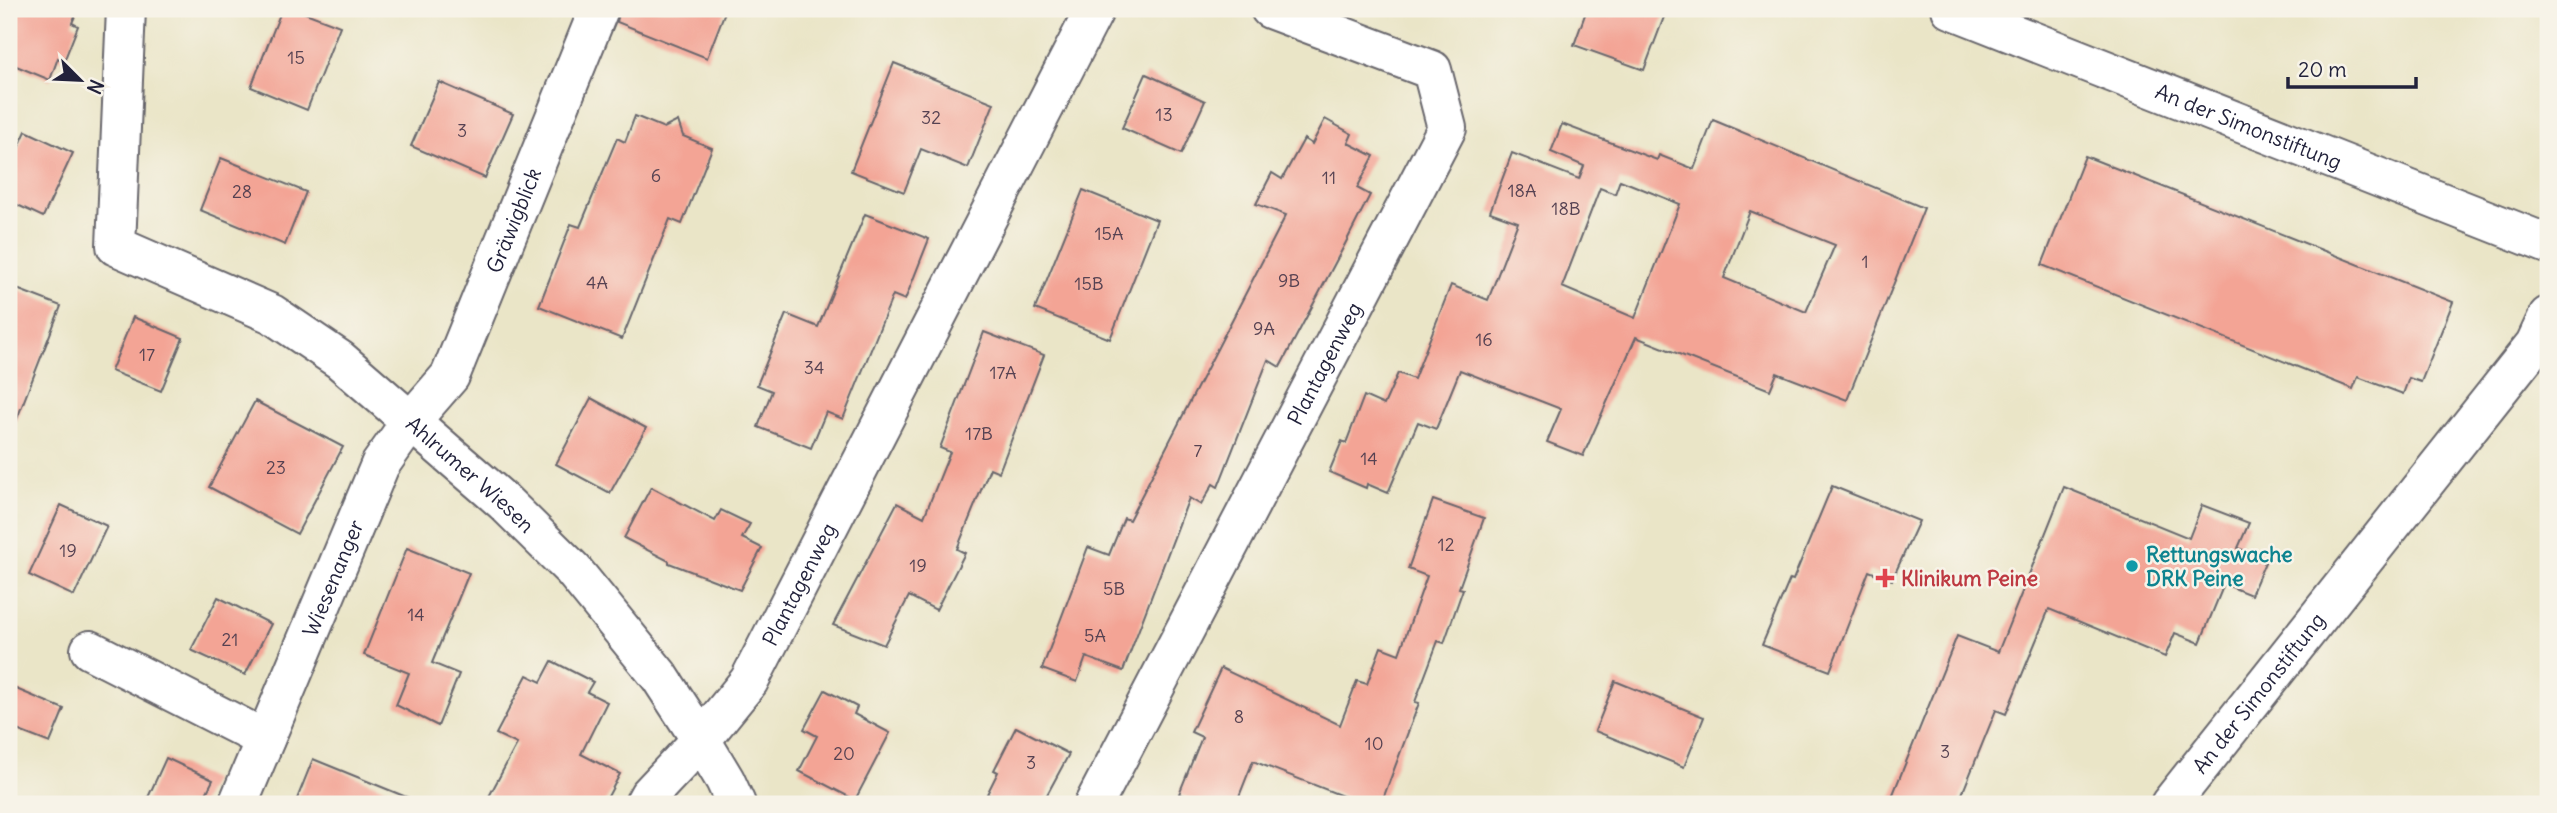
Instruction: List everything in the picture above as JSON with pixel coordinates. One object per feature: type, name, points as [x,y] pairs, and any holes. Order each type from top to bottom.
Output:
[{"type":"street","name":"Ahlrumer Wiesen","points":[[125,9],[116,246],[272,314],[340,360],[504,502],[573,570],[660,677],[725,780],[736,804]]},
{"type":"street","name":"Gräwigblick","points":[[411,421],[450,376],[599,9]]},
{"type":"street","name":"Plantagenweg","points":[[701,740],[749,681],[1095,9]]},
{"type":"street","name":"Plantagenweg","points":[[1094,804],[1447,128],[1432,70],[1270,9]]},
{"type":"street","name":"An der Simonstiftung","points":[[1951,9],[2548,244]]},
{"type":"street","name":"An der Simonstiftung","points":[[2170,804],[2535,344],[2548,316]]},
{"type":"street","name":"Wiesenanger","points":[[238,804],[380,465],[411,421]]},
{"type":"street","points":[[90,650],[265,739]]},
{"type":"street","points":[[644,804],[649,795],[701,740]]},
{"type":"building","points":[[9,9],[78,9],[72,23],[78,26],[64,61],[58,58],[50,80],[9,63]]},
{"type":"building","points":[[282,9],[295,9],[340,26],[307,110],[251,87]]},
{"type":"building","points":[[620,9],[726,9],[707,58],[617,22]]},
{"type":"building","points":[[1587,9],[1667,9],[1644,70],[1574,45]]},
{"type":"building","points":[[894,63],[994,103],[968,168],[921,149],[904,192],[851,171]]},
{"type":"building","points":[[1146,74],[1205,101],[1181,154],[1122,128]]},
{"type":"building","points":[[439,82],[513,114],[485,178],[411,146]]},
{"type":"building","points":[[635,116],[664,128],[678,121],[683,136],[712,148],[682,224],[670,219],[622,339],[539,306],[571,224],[580,227],[617,138],[625,142]]},
{"type":"building","points":[[1325,119],[1352,134],[1348,143],[1374,156],[1357,188],[1370,195],[1343,248],[1280,367],[1268,360],[1218,487],[1213,484],[1201,505],[1189,498],[1123,671],[1086,657],[1077,682],[1042,669],[1088,547],[1109,555],[1124,518],[1129,520],[1286,215],[1256,204],[1272,173],[1282,179],[1304,139],[1312,144]]},
{"type":"building","points":[[1713,120],[1924,208],[1847,400],[1777,373],[1770,390],[1636,337],[1583,456],[1547,442],[1561,409],[1460,370],[1436,429],[1418,422],[1388,493],[1367,484],[1366,488],[1329,472],[1342,441],[1346,443],[1364,396],[1384,405],[1398,373],[1414,379],[1451,285],[1488,300],[1518,222],[1490,212],[1512,153],[1579,179],[1584,166],[1551,152],[1562,124],[1657,160],[1659,155],[1694,169]],"holes":[[[1620,180],[1680,204],[1635,318],[1562,287],[1600,188],[1615,194]],[[1750,211],[1835,245],[1806,312],[1724,278]]]},
{"type":"building","points":[[26,131],[73,153],[43,217],[9,201],[9,168]]},
{"type":"building","points":[[2085,156],[2453,302],[2421,382],[2409,378],[2403,394],[2358,377],[2353,389],[2042,265]]},
{"type":"building","points":[[221,158],[306,192],[285,245],[200,210]]},
{"type":"building","points":[[1083,190],[1157,220],[1110,339],[1035,309]]},
{"type":"building","points":[[865,214],[929,239],[905,300],[893,295],[843,419],[826,412],[811,448],[758,427],[772,391],[757,385],[786,314],[818,327]]},
{"type":"building","points":[[9,286],[61,306],[11,434],[9,433]]},
{"type":"building","points":[[133,317],[183,338],[161,391],[111,371]]},
{"type":"building","points":[[984,332],[1044,355],[999,472],[990,468],[957,549],[965,553],[936,610],[909,596],[884,645],[833,625],[897,503],[924,517],[950,452],[940,448]]},
{"type":"building","points":[[591,398],[646,428],[610,493],[556,464]]},
{"type":"building","points":[[255,401],[343,447],[297,534],[209,487]]},
{"type":"building","points":[[1832,486],[1919,521],[1892,580],[1869,571],[1830,671],[1762,645],[1790,579],[1793,580]]},
{"type":"building","points":[[651,487],[715,521],[721,510],[750,524],[742,538],[762,548],[740,590],[669,563],[624,538]]},
{"type":"building","points":[[2064,487],[2189,538],[2202,505],[2249,523],[2238,548],[2266,560],[2251,595],[2224,584],[2200,643],[2175,633],[2165,657],[2049,609],[2006,714],[1996,710],[1958,804],[1889,804],[1957,636],[1998,652]]},
{"type":"building","points":[[1433,500],[1484,518],[1459,588],[1463,589],[1444,643],[1438,641],[1415,702],[1419,703],[1381,804],[1363,804],[1253,761],[1236,804],[1205,804],[1179,794],[1202,737],[1191,732],[1221,668],[1340,725],[1357,681],[1367,684],[1381,647],[1399,654],[1427,576],[1408,569]]},
{"type":"building","points":[[61,505],[107,526],[74,596],[29,575]]},
{"type":"building","points":[[407,548],[469,573],[432,663],[459,674],[438,726],[396,705],[409,673],[364,655]]},
{"type":"building","points":[[218,597],[271,624],[245,675],[191,650]]},
{"type":"building","points":[[552,661],[593,682],[587,692],[607,702],[581,754],[620,774],[604,804],[485,804],[517,744],[496,734],[527,675],[541,682]]},
{"type":"building","points":[[1615,681],[1704,717],[1684,767],[1595,731]]},
{"type":"building","points":[[9,686],[64,709],[50,743],[9,727]]},
{"type":"building","points":[[825,690],[857,707],[854,714],[890,733],[855,800],[799,771],[817,736],[804,729]]},
{"type":"building","points":[[1016,727],[1069,754],[1042,804],[985,804],[998,772],[994,770]]},
{"type":"building","points":[[166,758],[213,780],[201,804],[145,804]]},
{"type":"building","points":[[313,759],[421,803],[421,804],[295,804]]},
{"type":"place","name":"Rettungswache DRK Peine","points":[[2132,566]]},
{"type":"place","name":"Klinikum Peine","points":[[1885,578]]}]
